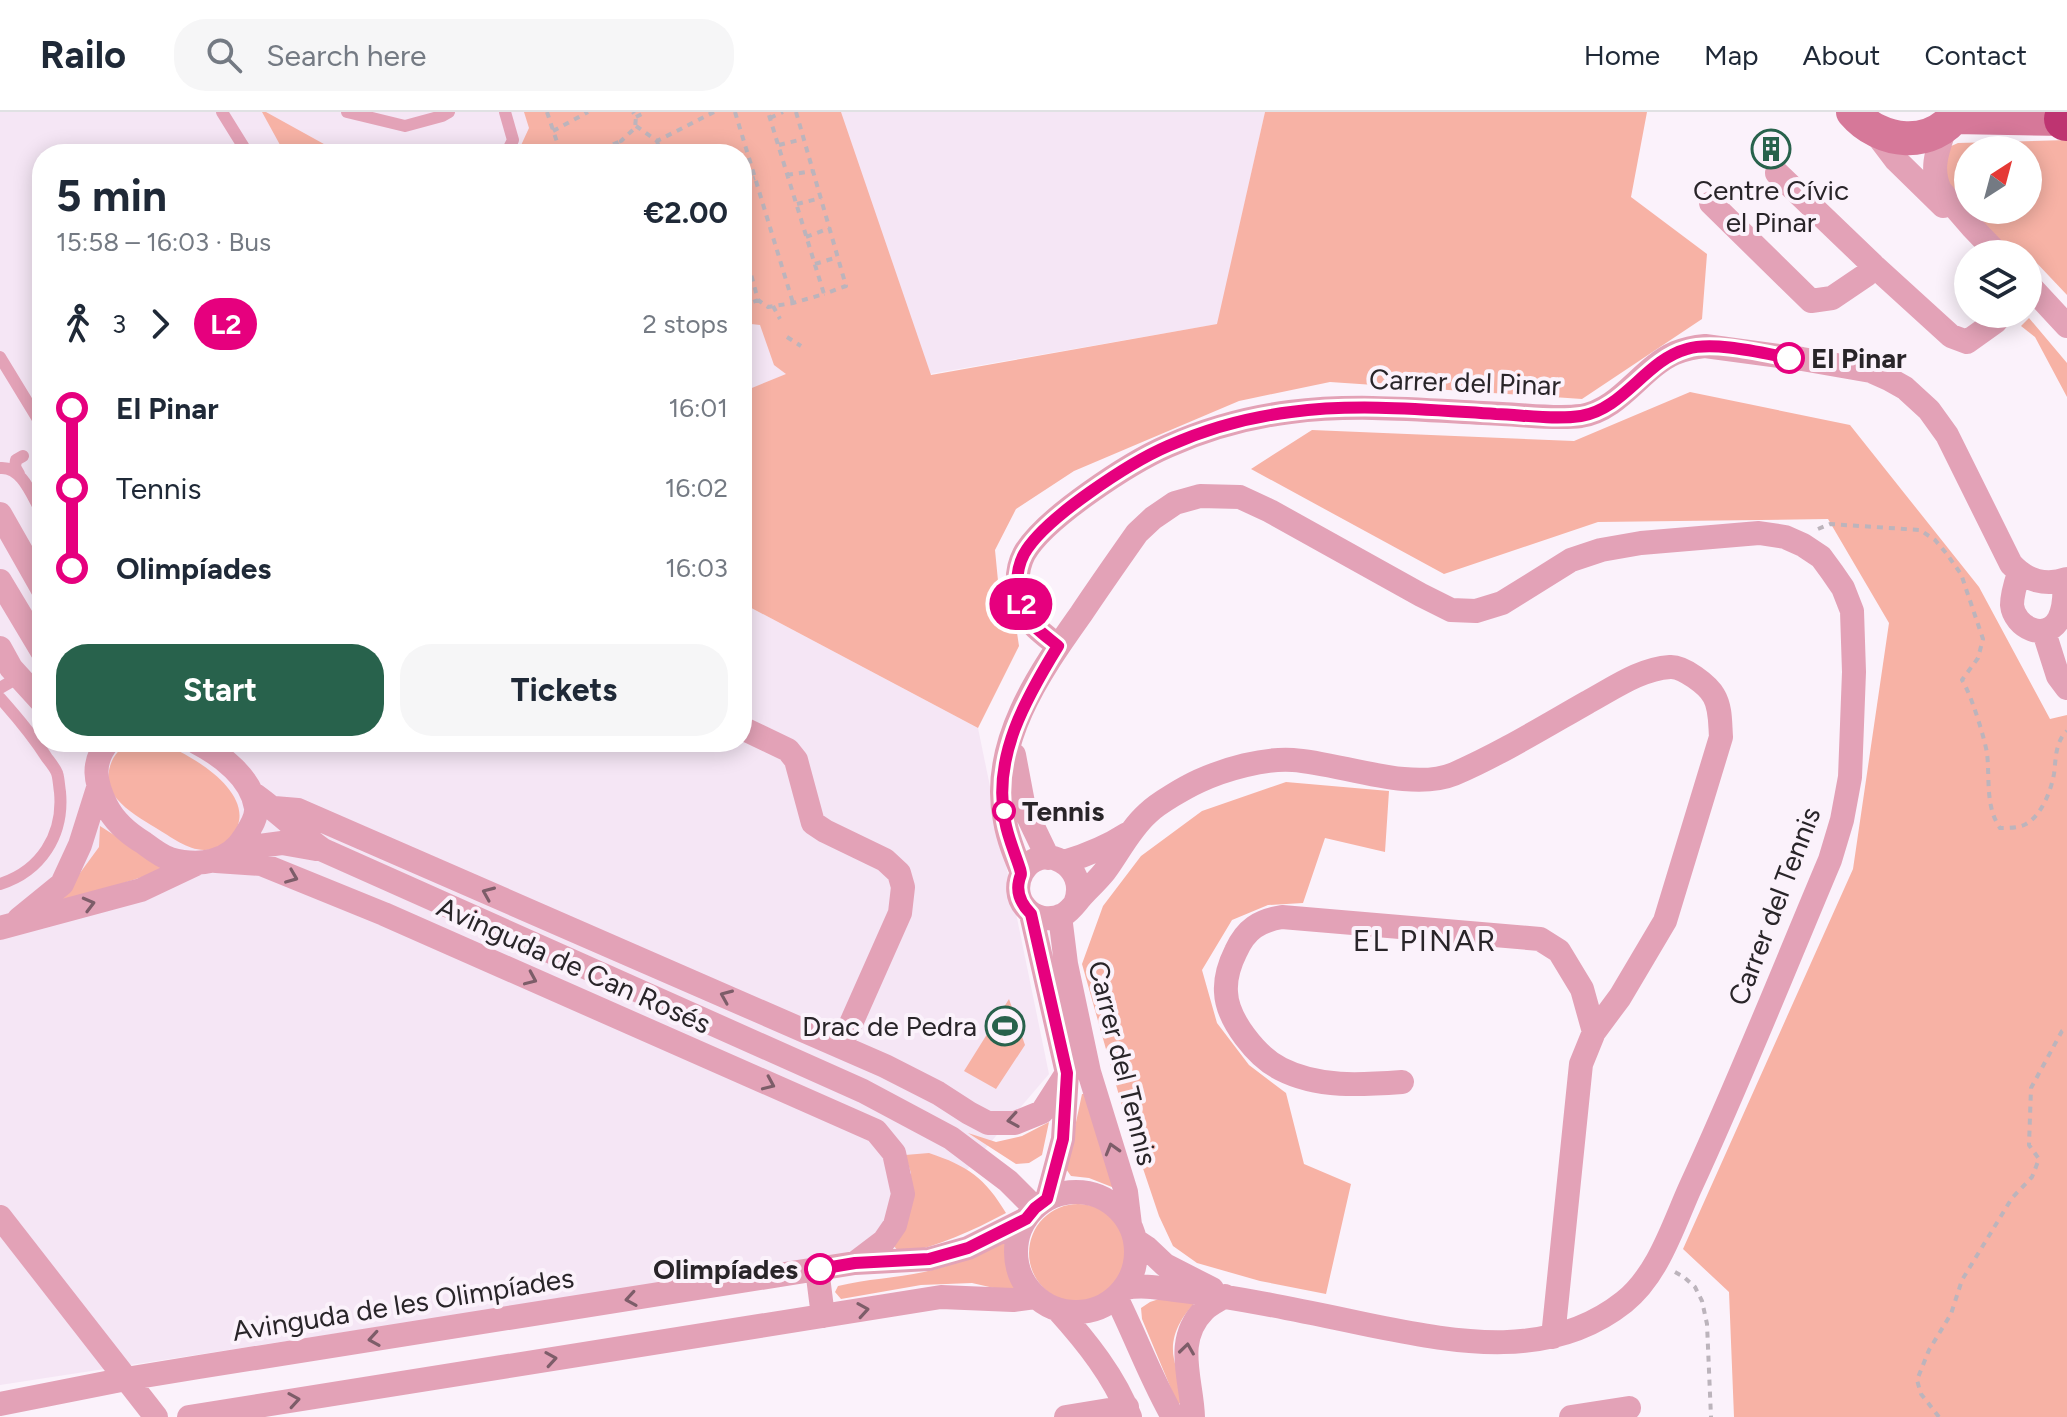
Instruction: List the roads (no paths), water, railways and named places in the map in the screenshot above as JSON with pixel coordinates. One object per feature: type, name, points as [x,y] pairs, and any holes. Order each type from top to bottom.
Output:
[{"type":"main road","points":[[1864,122],[1899,139],[1911,139],[1924,136],[1953,118],[2067,119]]},
{"type":"street","points":[[1953,118],[1935,163],[1935,176],[1940,190],[1985,240]]},
{"type":"street","points":[[1864,122],[1896,160],[1948,210],[1972,227]]},
{"type":"street","points":[[1777,173],[1951,336],[1967,342],[1987,328]]},
{"type":"street","points":[[1711,203],[1811,301],[1832,298],[1866,275],[1873,265]]},
{"type":"street","points":[[2042,299],[2067,326]]},
{"type":"street","name":"Carrer del Pinar","points":[[1058,646],[1025,614],[1018,595],[1017,574],[1024,555],[1035,538],[1078,502],[1136,463],[1168,446],[1247,421],[1288,412],[1329,408],[1557,417],[1584,415],[1614,401],[1644,374],[1674,354],[1705,346],[1871,371],[1905,388],[1929,410],[1947,435],[2005,553],[2019,573]]},
{"type":"street","name":"Carrer del Tennis","points":[[1036,1209],[1063,1139],[1067,1073],[1031,914],[1020,900],[1018,882],[1022,873],[1004,819],[1005,760],[1026,699],[1058,646],[1137,533],[1153,518],[1175,503],[1200,496],[1240,497],[1451,610],[1476,611],[1502,603],[1571,560],[1601,550],[1641,543],[1759,533],[1785,537],[1821,557],[1843,588],[1852,611],[1854,672],[1850,777],[1842,820],[1824,874],[1705,1155],[1657,1261],[1643,1283],[1625,1302],[1590,1323],[1553,1337],[1522,1343],[1430,1336],[1225,1296],[1139,1285],[1120,1293]]},
{"type":"street","points":[[0,514],[32,570]]},
{"type":"street","points":[[2019,573],[2042,582],[2066,580],[2060,618],[2044,632],[2025,625],[2014,612],[2012,603],[2019,573]]},
{"type":"street","points":[[0,581],[32,634]]},
{"type":"street","points":[[2044,632],[2058,676],[2067,688]]},
{"type":"street","points":[[0,648],[11,668],[10,682],[32,696]]},
{"type":"street","points":[[1031,914],[1051,919],[1068,910],[1103,873],[1149,812],[1197,782],[1239,766],[1292,760],[1414,780],[1449,776],[1484,760],[1641,673],[1673,666],[1694,676],[1714,696],[1721,737],[1665,921],[1620,997],[1594,1032],[1581,1064],[1553,1337]]},
{"type":"street","points":[[752,733],[788,750],[796,760],[813,823],[885,860],[899,873],[903,887],[900,913],[841,1046]]},
{"type":"street","name":"Carrer del Tennis","points":[[1011,741],[1024,808],[1056,860],[1075,873],[1078,881],[1079,889],[1068,910],[1066,964],[1089,1072],[1126,1192],[1132,1233],[1165,1265],[1225,1296]]},
{"type":"street","name":"Avinguda de Can Rosés","points":[[212,752],[239,773],[252,793],[323,850],[863,1091],[951,1138],[1008,1181],[1036,1209]]},
{"type":"street","points":[[93,754],[108,810],[128,833],[167,858],[216,858]]},
{"type":"street","points":[[7,925],[62,884],[80,845],[93,754]]},
{"type":"street","points":[[7,925],[141,890],[216,858],[252,826],[256,810],[252,793]]},
{"type":"street","name":"Avinguda de Can Rosés","points":[[274,808],[298,810],[841,1046],[909,1078],[988,1123],[1015,1123],[1042,1112],[1067,1073]]},
{"type":"street","points":[[1022,873],[1033,862],[1085,856],[1132,831]]},
{"type":"street","name":"Avinguda de Can Rosés","points":[[216,858],[282,843],[323,850]]},
{"type":"street","name":"Avinguda de Can Rosés","points":[[216,858],[261,864],[384,914],[876,1131],[894,1153]]},
{"type":"street","points":[[1402,1082],[1354,1085],[1311,1080],[1280,1069],[1256,1051],[1234,1017],[1226,995],[1227,970],[1239,945],[1253,927],[1265,920],[1282,917],[1540,939],[1559,951],[1582,989],[1594,1032]]},
{"type":"street","name":"Avinguda de Can Rosés","points":[[909,1078],[928,1114],[951,1138]]},
{"type":"street","points":[[855,1263],[879,1247],[895,1225],[903,1194],[882,1113],[863,1091]]},
{"type":"street","points":[[1058,1310],[1078,1312],[1098,1308],[1120,1293],[1135,1265],[1132,1233],[1118,1209],[1103,1198],[1084,1193],[1065,1193],[1036,1209],[1018,1235],[1018,1268],[1025,1284],[1035,1297],[1058,1310],[1077,1331],[1105,1369],[1128,1412],[1066,1417]]},
{"type":"street","name":"Avinguda de les Olimpíades","points":[[0,1404],[126,1379],[855,1263],[929,1259],[968,1248],[1036,1209]]},
{"type":"street","points":[[0,1217],[156,1417]]},
{"type":"street","points":[[817,1269],[823,1316]]},
{"type":"street","points":[[1120,1293],[1155,1386],[1173,1417]]},
{"type":"street","points":[[1193,1417],[1185,1358],[1191,1329],[1204,1309],[1225,1296]]},
{"type":"street","points":[[189,1417],[244,1412],[941,1297],[1013,1300],[1035,1297]]},
{"type":"street","points":[[1571,1417],[1629,1408]]},
{"type":"lane","points":[[222,112],[242,144]]},
{"type":"lane","points":[[350,113],[405,126],[449,112]]},
{"type":"lane","points":[[505,112],[513,140],[511,144]]},
{"type":"lane","points":[[0,357],[32,410]]},
{"type":"lane","points":[[23,456],[15,464],[32,496]]},
{"type":"lane","points":[[0,468],[10,468],[19,474]]},
{"type":"lane","points":[[0,698],[32,736]]},
{"type":"lane","points":[[0,884],[22,874],[40,860],[52,842],[60,816],[58,774],[44,752]]},
{"type":"place","name":"Centre Cívic el Pinar","points":[[1771,149]]},
{"type":"place","name":"El Pinar","points":[[1789,358]]},
{"type":"place","name":"Tennis","points":[[1004,811]]},
{"type":"place","name":"Drac de Pedra","points":[[1005,1026]]},
{"type":"place","name":"Olimpíades","points":[[820,1269]]},
{"type":"district","name":"EL PINAR","points":[[1425,940]]}]
